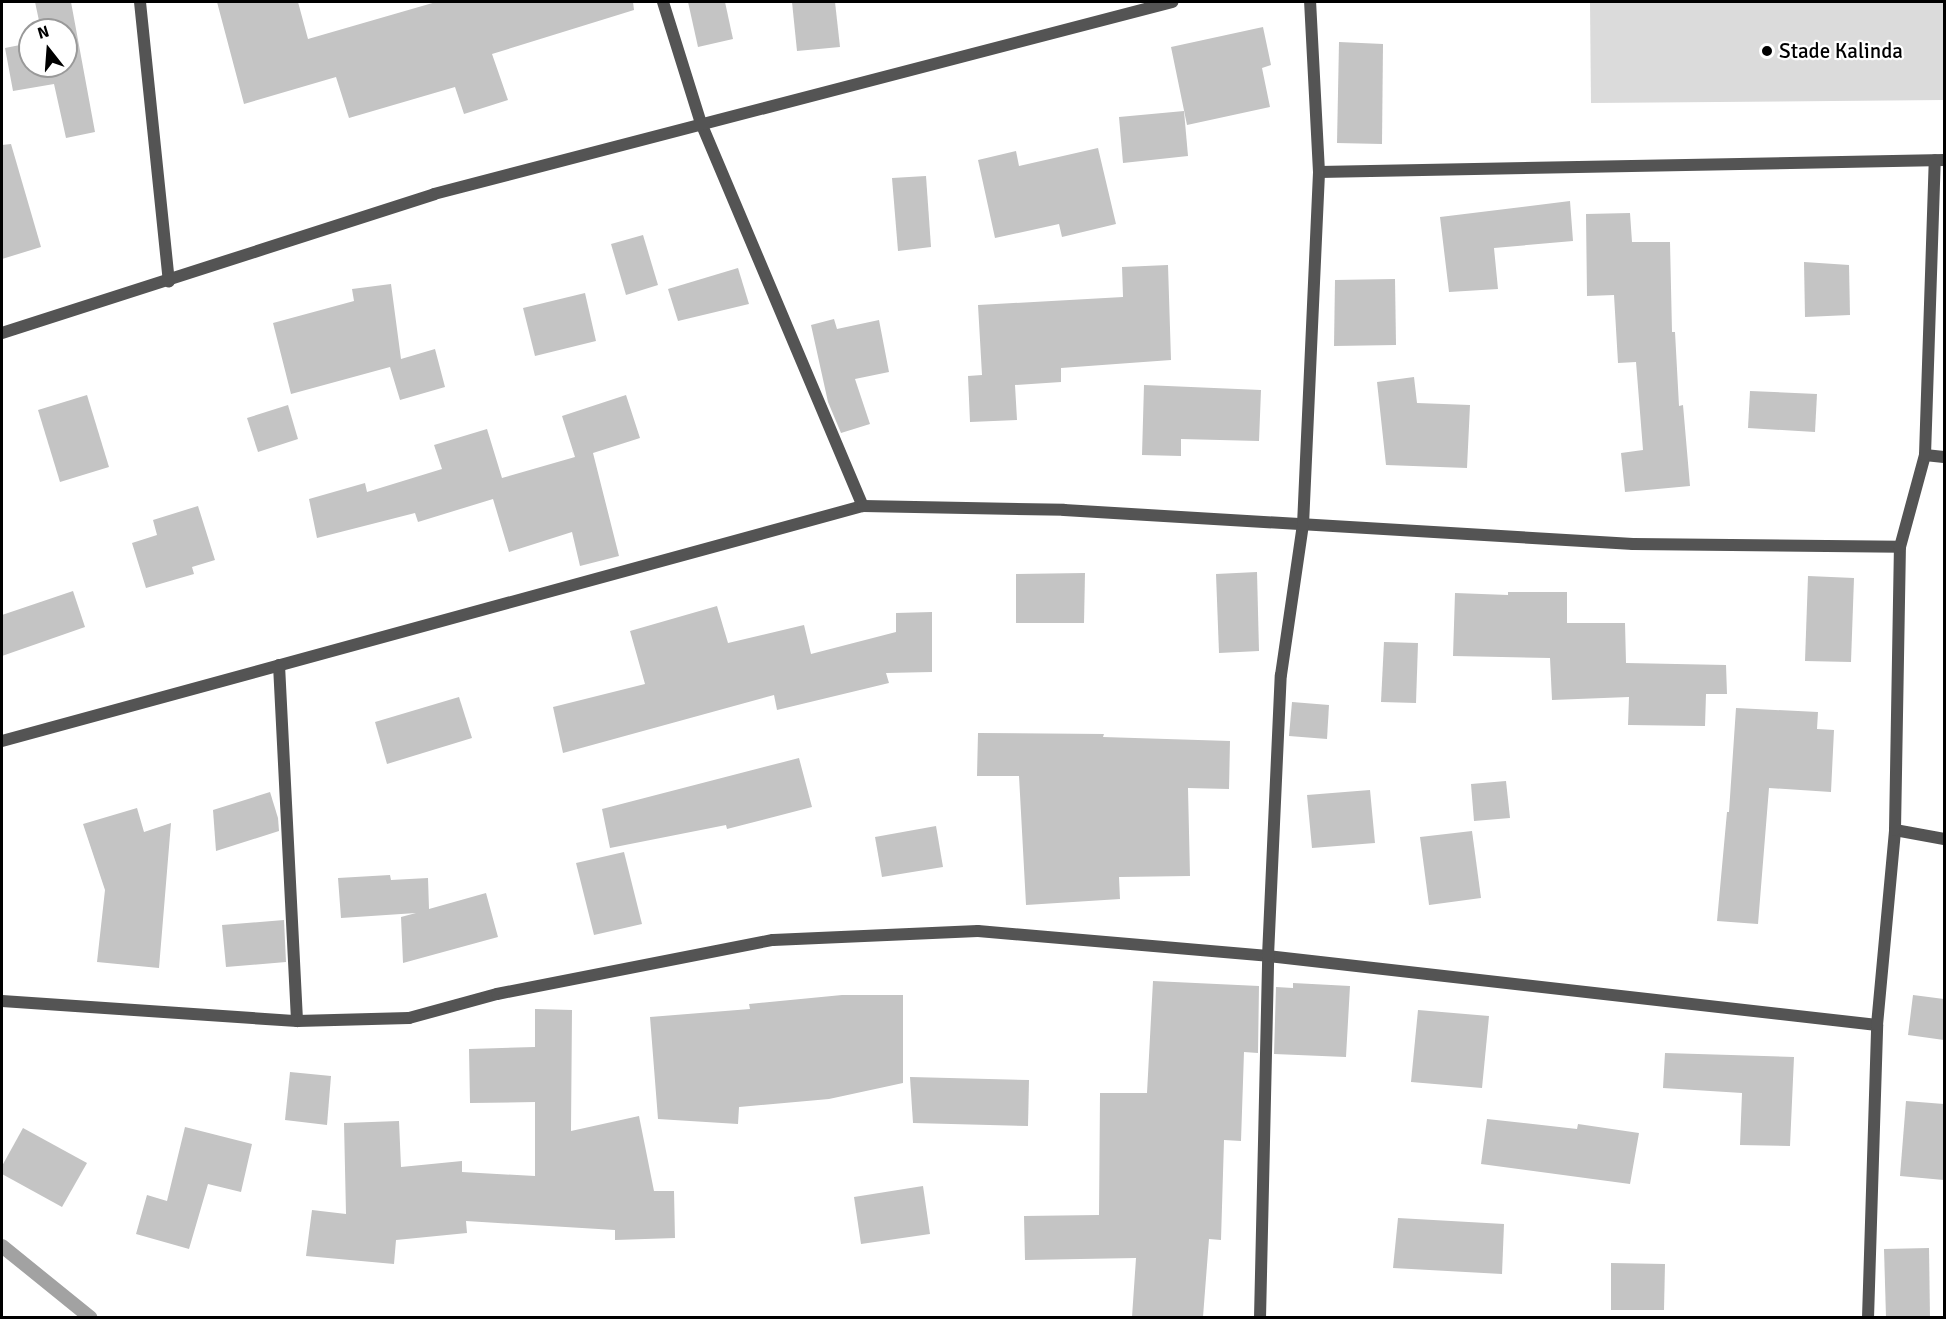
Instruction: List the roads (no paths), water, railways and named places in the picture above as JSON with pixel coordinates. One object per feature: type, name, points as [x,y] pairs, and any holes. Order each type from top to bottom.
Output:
[{"type":"street","points":[[140,2],[169,280]]},
{"type":"street","points":[[663,2],[701,123],[863,506]]},
{"type":"street","points":[[2,333],[434,194],[1172,2]]},
{"type":"street","points":[[1260,1317],[1268,956],[1281,675],[1303,525],[1319,172],[1310,2]]},
{"type":"street","points":[[1319,172],[1940,160],[1925,455],[1900,547],[1895,830],[1877,1025],[1868,1317]]},
{"type":"street","points":[[1925,455],[1944,457]]},
{"type":"street","points":[[2,741],[863,506],[1064,510],[1633,544],[1900,547]]},
{"type":"street","points":[[279,665],[297,1021]]},
{"type":"street","points":[[1895,830],[1944,839]]},
{"type":"street","points":[[2,1001],[297,1021],[409,1018],[497,994],[773,940],[978,931],[1268,956],[1877,1025]]},
{"type":"waterway","points":[[2,1246],[91,1318]]},
{"type":"place","name":"Stade Kalinda","points":[[1767,51]]}]
